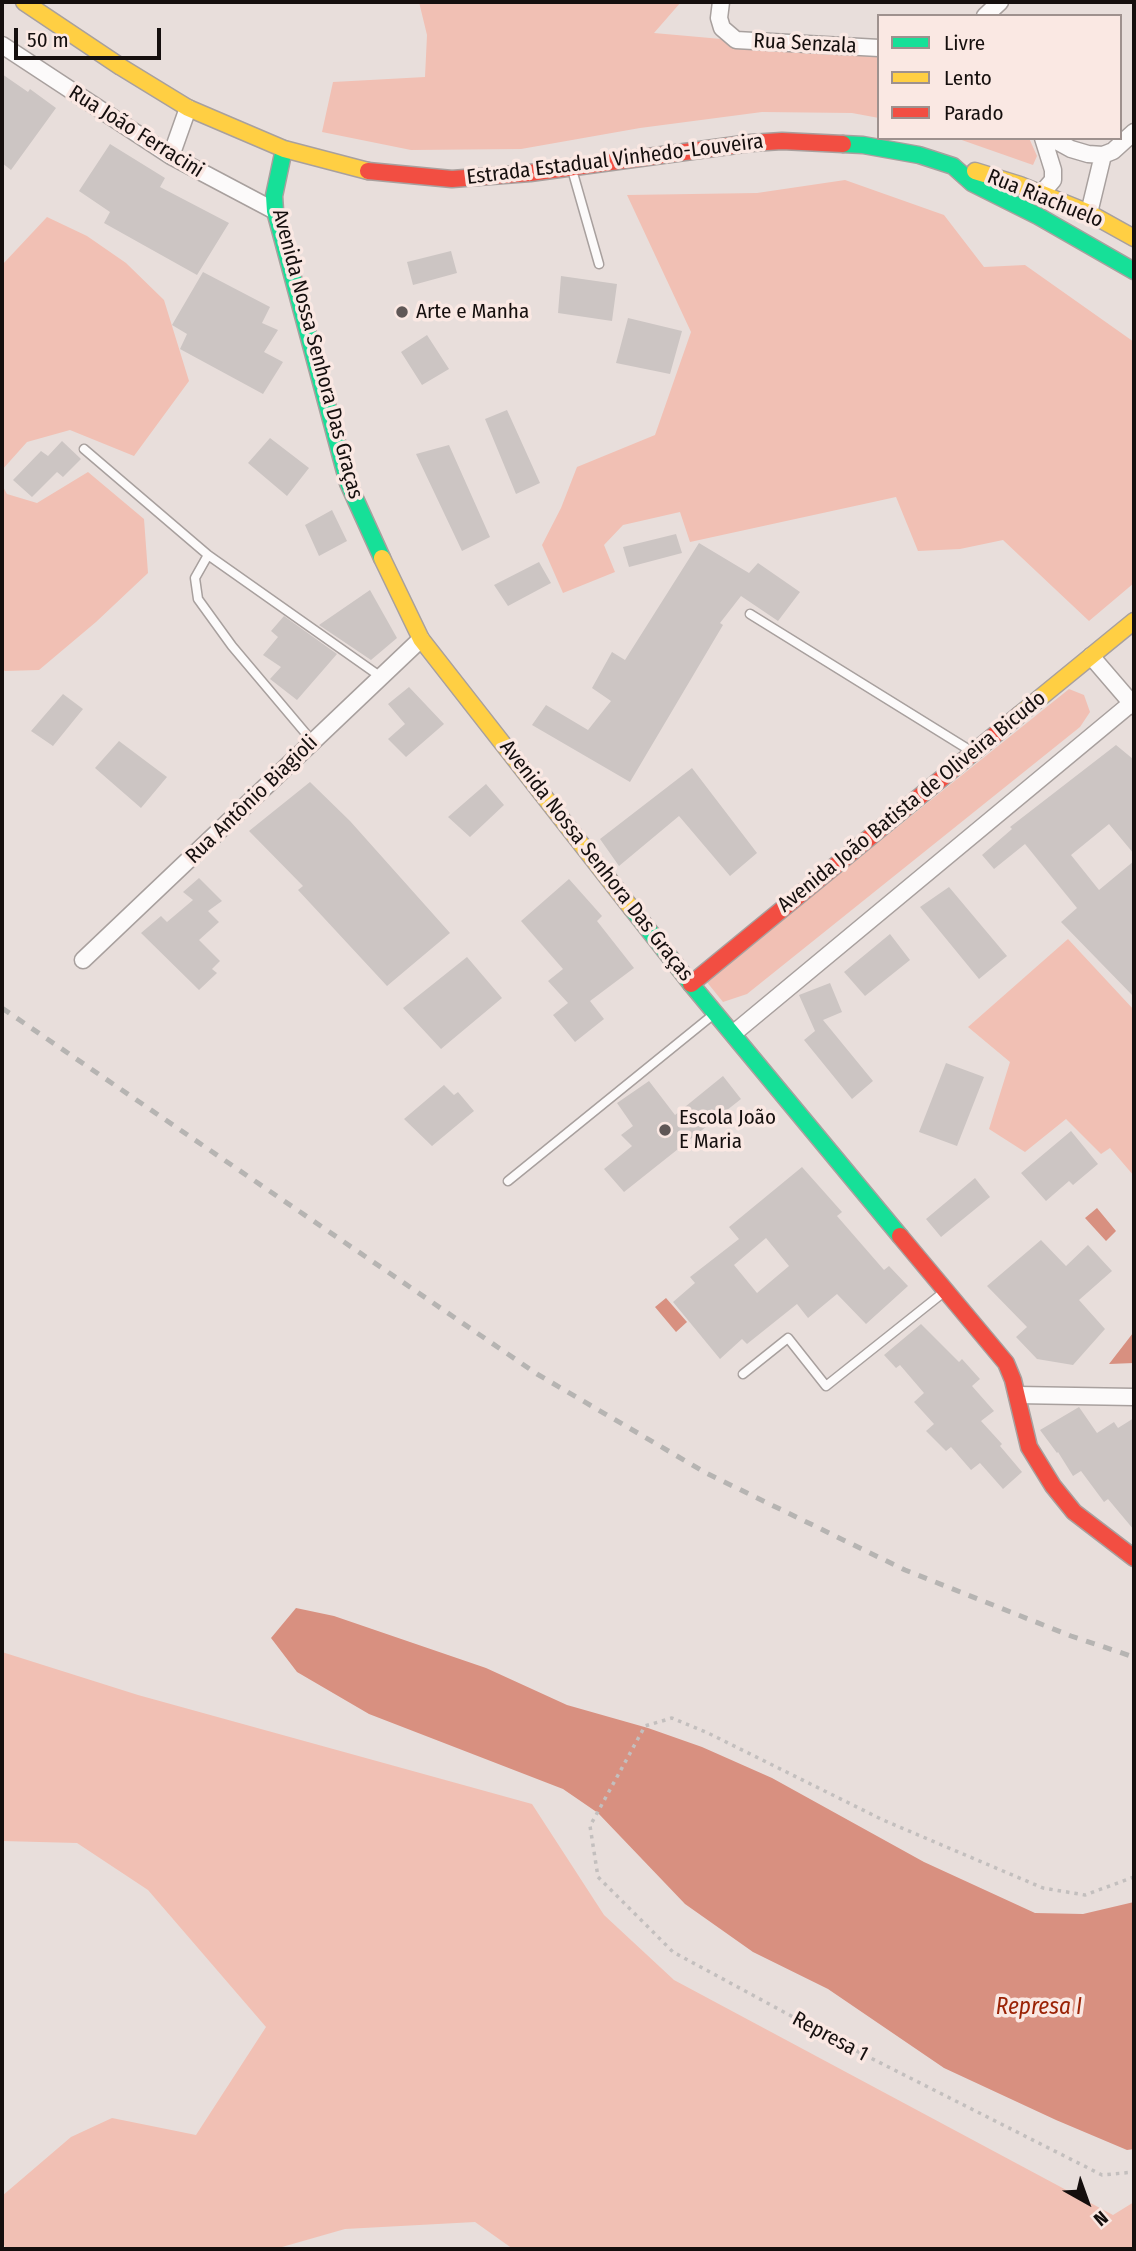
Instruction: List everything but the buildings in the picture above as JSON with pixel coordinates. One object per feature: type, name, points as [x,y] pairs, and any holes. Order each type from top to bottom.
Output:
[{"type":"street","name":"Estrada Estadual Vinhedo-Louveira","points":[[24,2],[188,108],[284,149],[372,172],[452,179],[530,173],[782,141],[863,145],[919,155],[953,166],[983,190],[1038,216],[1134,271]]},
{"type":"street","name":"Rua Senzala","points":[[721,2],[719,18],[722,27],[736,40],[877,48]]},
{"type":"street","points":[[987,14],[1000,2]]},
{"type":"street","name":"Rua João Ferracini","points":[[2,45],[170,156],[275,211]]},
{"type":"street","points":[[170,156],[188,108]]},
{"type":"street","points":[[1055,140],[1071,149],[1103,155],[1134,132]]},
{"type":"street","points":[[1041,194],[1053,180],[1053,170],[1044,140]]},
{"type":"street","name":"Avenida Nossa Senhora Das Graças","points":[[284,149],[274,196],[275,211],[348,484],[421,639],[691,984],[1006,1363],[1017,1395],[1029,1447],[1053,1486],[1074,1512],[1134,1558]]},
{"type":"street","points":[[1089,213],[1103,155]]},
{"type":"street","name":"Rua Riachuelo","points":[[953,166],[1000,178],[1089,213],[1134,238]]},
{"type":"street","name":"Avenida João Batista de Oliveira Bicudo","points":[[691,984],[1134,621]]},
{"type":"street","name":"Rua Antônio Biagioli","points":[[83,960],[421,639]]},
{"type":"street","points":[[734,1033],[1133,703],[1091,656]]},
{"type":"street","points":[[1017,1395],[1134,1397]]},
{"type":"lane","points":[[571,167],[599,264]]},
{"type":"lane","points":[[84,449],[208,555],[381,677]]},
{"type":"lane","points":[[208,555],[195,578],[198,599],[232,646],[313,742]]},
{"type":"lane","points":[[750,614],[973,752]]},
{"type":"lane","points":[[508,1181],[717,1012]]},
{"type":"lane","points":[[743,1374],[789,1338],[826,1386],[946,1290]]},
{"type":"path","name":"Represa 1","points":[[1134,1877],[1085,1895],[1043,1888],[883,1820],[672,1718],[645,1726],[590,1826],[597,1877],[673,1952],[843,2044],[1102,2175],[1134,2172]]},
{"type":"shaded area","points":[[419,2],[681,2],[654,33],[877,53],[877,118],[852,113],[762,112],[640,128],[521,149],[411,150],[322,132],[333,82],[425,77],[427,35]]},
{"type":"shaded area","points":[[962,140],[1030,140],[1037,156],[1033,165]]},
{"type":"shaded area","points":[[845,180],[944,215],[984,267],[1025,265],[1134,342],[1134,583],[1089,621],[1003,540],[960,549],[918,551],[896,497],[690,542],[680,512],[623,525],[604,545],[615,572],[563,593],[542,545],[561,508],[577,467],[655,435],[691,332],[627,195],[757,193]]},
{"type":"shaded area","points":[[47,217],[87,236],[126,263],[164,300],[189,381],[134,456],[70,430],[27,442],[2,470],[2,265]]},
{"type":"shaded area","points":[[88,472],[144,519],[148,573],[39,670],[5,671],[2,669],[2,485],[7,494],[37,503]]},
{"type":"shaded area","points":[[1069,689],[1084,695],[1090,712],[1080,727],[747,994],[723,1002],[706,981]]},
{"type":"shaded area","points":[[1068,939],[1134,1010],[1134,1176],[1110,1148],[1101,1154],[1066,1119],[1025,1152],[989,1129],[1010,1062],[968,1027]]},
{"type":"shaded area","points":[[2,1652],[138,1695],[532,1804],[604,1915],[674,1980],[1113,2215],[1134,2202],[1134,2249],[513,2249],[475,2222],[345,2229],[275,2249],[6,2249],[2,2240],[2,2196],[71,2137],[112,2118],[196,2135],[266,2027],[148,1890],[77,1843],[2,1841]]},
{"type":"water","points":[[1097,1208],[1116,1231],[1106,1241],[1085,1218]]},
{"type":"water","points":[[666,1298],[687,1322],[676,1332],[655,1307]]},
{"type":"water","points":[[1133,1333],[1134,1363],[1109,1364]]},
{"type":"water","name":"Represa I","points":[[296,1608],[334,1616],[486,1668],[567,1705],[648,1728],[702,1747],[772,1778],[924,1862],[1035,1913],[1083,1914],[1134,1902],[1134,2149],[1127,2150],[1056,2120],[944,2068],[828,1989],[753,1952],[685,1904],[598,1813],[563,1789],[369,1714],[297,1672],[271,1638]]},
{"type":"railway","points":[[2,1008],[537,1374],[706,1473],[905,1570],[1071,1636],[1134,1657]]},
{"type":"traffic: fast","points":[[843,144],[919,155],[953,166],[972,183],[1038,216],[1134,271]]},
{"type":"traffic: fast","points":[[284,149],[274,196],[275,211],[348,483],[382,558]]},
{"type":"traffic: fast","points":[[632,909],[900,1236]]},
{"type":"traffic: slow","points":[[24,2],[188,108],[284,149],[368,171]]},
{"type":"traffic: slow","points":[[975,171],[1020,185],[1089,213],[1134,238]]},
{"type":"traffic: slow","points":[[382,558],[421,639],[632,909]]},
{"type":"traffic: slow","points":[[1019,715],[1134,621]]},
{"type":"traffic: jam","points":[[368,171],[452,179],[530,173],[751,143],[782,141],[843,144]]},
{"type":"traffic: jam","points":[[691,984],[1019,715]]},
{"type":"traffic: jam","points":[[900,1236],[1006,1363],[1013,1380],[1029,1447],[1053,1486],[1074,1512],[1134,1558]]},
{"type":"place","name":"Arte e Manha","points":[[402,312]]},
{"type":"place","name":"Escola João E Maria","points":[[665,1130]]}]
